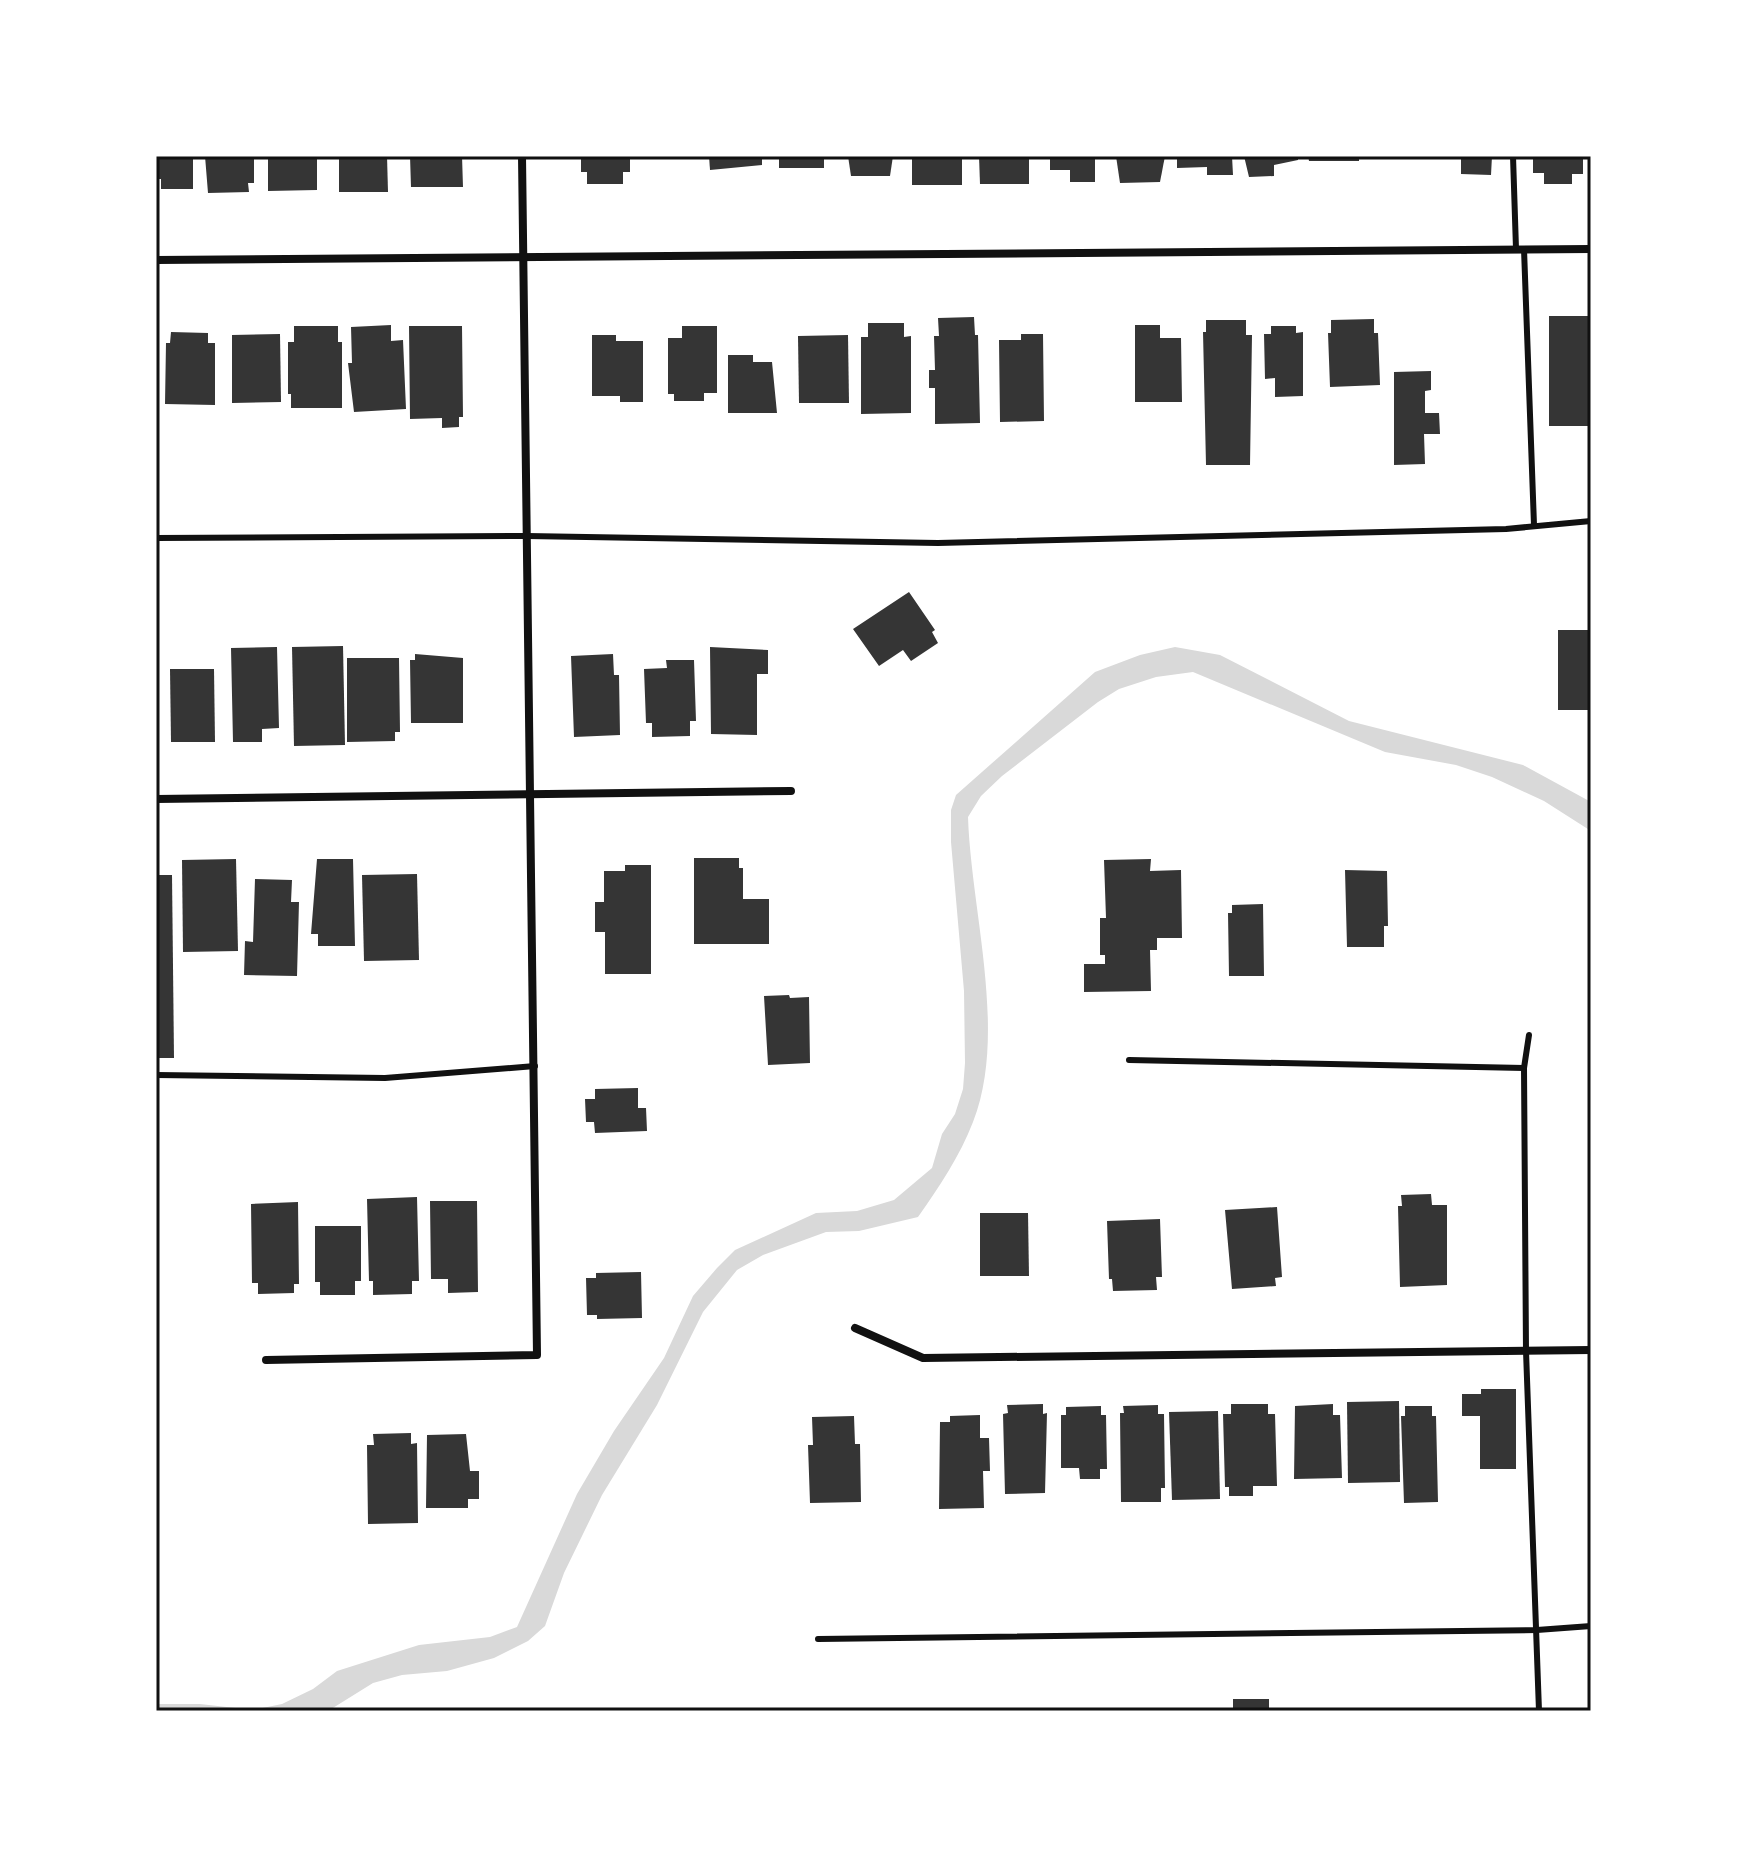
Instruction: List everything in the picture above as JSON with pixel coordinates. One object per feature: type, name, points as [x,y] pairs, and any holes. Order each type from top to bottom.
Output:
[{"type":"street","points":[[266,1360],[537,1355],[522,156]]},
{"type":"street","points":[[156,260],[1591,249]]},
{"type":"street","points":[[156,799],[791,791]]},
{"type":"street","points":[[855,1328],[923,1358],[1591,1350]]},
{"type":"lane","points":[[1513,156],[1534,525]]},
{"type":"lane","points":[[156,538],[527,536],[938,543],[1350,534],[1591,521]]},
{"type":"lane","points":[[1529,1035],[1524,1068],[1526,1351],[1539,1711]]},
{"type":"lane","points":[[1129,1060],[1524,1068]]},
{"type":"lane","points":[[156,1075],[385,1078],[535,1066]]},
{"type":"lane","points":[[818,1639],[1537,1630],[1591,1626]]},
{"type":"shaded area","points":[[1175,647],[1220,655],[1349,721],[1523,765],[1591,802],[1591,831],[1544,801],[1492,777],[1456,765],[1385,752],[1193,672],[1156,677],[1119,689],[1002,776],[981,796],[968,817],[985,971],[987,1050],[983,1087],[973,1122],[948,1171],[918,1217],[859,1231],[826,1232],[763,1255],[737,1270],[703,1312],[657,1405],[602,1495],[564,1573],[545,1626],[528,1641],[494,1658],[447,1671],[402,1675],[373,1683],[328,1711],[156,1711],[156,1704],[200,1704],[253,1710],[282,1704],[313,1689],[337,1671],[419,1645],[490,1637],[517,1627],[577,1494],[614,1431],[664,1358],[693,1296],[717,1268],[735,1250],[816,1213],[857,1211],[894,1200],[932,1168],[942,1134],[955,1114],[963,1089],[965,1063],[964,991],[951,842],[951,810],[956,795],[1095,672],[1140,655]]},
{"type":"building","points":[[156,156],[193,156],[193,189],[161,189],[161,179],[156,179]]},
{"type":"building","points":[[205,156],[254,156],[254,183],[248,183],[249,192],[208,193]]},
{"type":"building","points":[[268,156],[317,156],[317,190],[268,191]]},
{"type":"building","points":[[339,156],[387,156],[388,192],[339,192]]},
{"type":"building","points":[[410,156],[462,156],[463,187],[411,187]]},
{"type":"building","points":[[581,156],[630,156],[630,172],[623,172],[623,184],[587,184],[587,172],[581,172]]},
{"type":"building","points":[[709,156],[762,156],[762,165],[710,170]]},
{"type":"building","points":[[779,156],[824,156],[824,168],[779,168]]},
{"type":"building","points":[[848,156],[893,156],[890,176],[851,176]]},
{"type":"building","points":[[912,156],[962,156],[962,185],[912,185]]},
{"type":"building","points":[[979,156],[1029,156],[1029,184],[980,184]]},
{"type":"building","points":[[1050,156],[1095,156],[1095,182],[1070,182],[1070,170],[1050,170]]},
{"type":"building","points":[[1116,156],[1165,156],[1160,182],[1120,183]]},
{"type":"building","points":[[1177,156],[1232,156],[1233,175],[1207,175],[1207,167],[1177,168]]},
{"type":"building","points":[[1244,156],[1298,156],[1298,160],[1274,165],[1274,176],[1249,177]]},
{"type":"building","points":[[1308,156],[1359,156],[1359,161],[1309,161]]},
{"type":"building","points":[[1440,156],[1492,156],[1491,175],[1461,174],[1461,159],[1440,159]]},
{"type":"building","points":[[1533,156],[1583,156],[1583,174],[1572,174],[1572,184],[1544,184],[1544,173],[1533,173]]},
{"type":"building","points":[[1549,316],[1591,316],[1591,426],[1549,426]]},
{"type":"building","points":[[974,317],[975,335],[978,335],[980,423],[935,424],[935,388],[929,388],[929,370],[935,370],[934,336],[939,336],[938,318]]},
{"type":"building","points":[[1374,319],[1374,333],[1378,333],[1380,385],[1330,387],[1328,333],[1331,333],[1331,320]]},
{"type":"building","points":[[1206,320],[1246,320],[1246,335],[1252,335],[1250,465],[1206,465],[1203,332],[1206,332]]},
{"type":"building","points":[[868,323],[904,323],[904,337],[911,336],[911,413],[861,414],[861,337],[868,337]]},
{"type":"building","points":[[391,325],[391,341],[403,340],[406,409],[354,412],[348,363],[352,363],[351,327]]},
{"type":"building","points":[[1135,325],[1160,325],[1160,338],[1181,338],[1182,402],[1135,402]]},
{"type":"building","points":[[294,326],[338,326],[338,342],[342,342],[342,408],[291,408],[288,342],[294,342]]},
{"type":"building","points":[[409,326],[462,326],[463,417],[459,417],[459,427],[442,428],[442,418],[410,419]]},
{"type":"building","points":[[682,326],[717,326],[717,393],[704,393],[704,401],[674,401],[674,394],[668,394],[668,338],[682,338]]},
{"type":"building","points":[[1271,326],[1296,326],[1296,333],[1303,332],[1303,396],[1275,397],[1275,378],[1265,379],[1264,334],[1271,334]]},
{"type":"building","points":[[171,332],[208,333],[208,343],[215,343],[215,405],[165,404],[166,343],[170,343]]},
{"type":"building","points":[[280,334],[281,402],[232,403],[232,335]]},
{"type":"building","points":[[1021,334],[1043,334],[1044,421],[1000,422],[999,340],[1021,340]]},
{"type":"building","points":[[592,335],[616,335],[616,341],[643,341],[643,402],[620,402],[620,396],[592,396]]},
{"type":"building","points":[[848,335],[849,403],[799,403],[798,336]]},
{"type":"building","points":[[728,355],[753,355],[753,362],[772,362],[777,413],[728,413]]},
{"type":"building","points":[[1431,371],[1431,390],[1425,391],[1425,413],[1439,413],[1440,434],[1424,434],[1425,464],[1394,465],[1394,372]]},
{"type":"building","points":[[909,592],[935,630],[932,632],[938,643],[911,661],[903,650],[879,666],[853,629]]},
{"type":"building","points":[[1558,630],[1591,630],[1591,710],[1558,710]]},
{"type":"building","points":[[343,646],[345,745],[294,746],[292,647]]},
{"type":"building","points":[[277,647],[279,728],[262,729],[262,742],[233,742],[231,648]]},
{"type":"building","points":[[710,647],[768,650],[768,674],[757,674],[757,735],[711,734]]},
{"type":"building","points":[[415,654],[463,658],[463,723],[411,723],[410,660],[415,660]]},
{"type":"building","points":[[613,654],[614,675],[619,675],[620,735],[574,737],[571,656]]},
{"type":"building","points":[[347,658],[399,658],[400,732],[395,732],[395,741],[347,742]]},
{"type":"building","points":[[666,660],[694,660],[696,721],[690,721],[690,736],[652,737],[652,723],[646,723],[644,669],[667,668]]},
{"type":"building","points":[[170,669],[214,669],[215,742],[171,742]]},
{"type":"building","points":[[694,858],[739,858],[739,868],[743,868],[743,899],[769,899],[769,944],[694,944]]},
{"type":"building","points":[[236,859],[238,951],[183,952],[182,860]]},
{"type":"building","points":[[317,859],[353,859],[355,946],[318,946],[318,934],[311,934]]},
{"type":"building","points":[[1151,859],[1150,871],[1181,870],[1182,938],[1157,938],[1157,950],[1150,950],[1151,991],[1084,992],[1084,964],[1105,964],[1105,955],[1100,955],[1100,918],[1106,918],[1104,860]]},
{"type":"building","points":[[625,865],[651,865],[651,974],[605,974],[605,932],[595,932],[595,902],[604,902],[604,871],[625,871]]},
{"type":"building","points":[[1345,870],[1387,871],[1388,926],[1384,926],[1384,947],[1347,947]]},
{"type":"building","points":[[417,874],[419,960],[364,961],[362,875]]},
{"type":"building","points":[[156,875],[172,875],[174,1058],[156,1058]]},
{"type":"building","points":[[255,879],[292,880],[291,902],[299,902],[297,976],[244,975],[245,941],[253,942]]},
{"type":"building","points":[[1263,904],[1264,976],[1229,976],[1228,913],[1232,913],[1232,905]]},
{"type":"building","points":[[789,995],[790,998],[809,997],[810,1063],[768,1065],[764,996]]},
{"type":"building","points":[[638,1088],[638,1108],[646,1108],[647,1131],[595,1133],[594,1122],[586,1122],[585,1099],[595,1099],[595,1089]]},
{"type":"building","points":[[1431,1194],[1432,1205],[1447,1205],[1447,1285],[1400,1287],[1398,1206],[1402,1206],[1401,1195]]},
{"type":"building","points":[[417,1197],[419,1281],[412,1281],[412,1294],[373,1295],[373,1281],[369,1281],[367,1199]]},
{"type":"building","points":[[430,1201],[477,1201],[478,1292],[448,1293],[448,1279],[431,1279]]},
{"type":"building","points":[[298,1202],[299,1284],[294,1284],[294,1293],[258,1294],[258,1283],[252,1283],[251,1204]]},
{"type":"building","points":[[1277,1207],[1282,1277],[1275,1278],[1276,1286],[1232,1289],[1225,1210]]},
{"type":"building","points":[[980,1213],[1028,1213],[1029,1276],[980,1276]]},
{"type":"building","points":[[1160,1219],[1162,1277],[1156,1277],[1157,1290],[1113,1291],[1112,1279],[1109,1279],[1107,1221]]},
{"type":"building","points":[[315,1226],[361,1226],[361,1281],[355,1281],[355,1295],[320,1295],[320,1282],[315,1282]]},
{"type":"building","points":[[641,1272],[642,1318],[597,1319],[597,1315],[587,1315],[586,1278],[596,1278],[596,1273]]},
{"type":"building","points":[[1481,1389],[1516,1389],[1516,1469],[1480,1469],[1480,1416],[1462,1416],[1462,1394],[1481,1394]]},
{"type":"building","points":[[1399,1401],[1400,1482],[1348,1483],[1347,1402]]},
{"type":"building","points":[[1043,1404],[1043,1414],[1047,1413],[1045,1493],[1005,1494],[1003,1414],[1008,1413],[1007,1405]]},
{"type":"building","points":[[1231,1404],[1268,1404],[1268,1414],[1275,1414],[1277,1486],[1253,1486],[1253,1496],[1229,1496],[1229,1487],[1225,1487],[1223,1414],[1231,1414]]},
{"type":"building","points":[[1333,1404],[1333,1415],[1340,1415],[1342,1478],[1294,1479],[1295,1406]]},
{"type":"building","points":[[1158,1405],[1158,1414],[1164,1414],[1165,1488],[1161,1488],[1161,1502],[1121,1502],[1120,1413],[1124,1413],[1123,1406]]},
{"type":"building","points":[[1101,1406],[1101,1415],[1106,1415],[1107,1469],[1100,1469],[1100,1479],[1080,1479],[1079,1468],[1061,1468],[1061,1415],[1066,1415],[1066,1407]]},
{"type":"building","points":[[1405,1406],[1432,1406],[1432,1416],[1436,1416],[1438,1502],[1404,1503],[1401,1416],[1405,1416]]},
{"type":"building","points":[[1218,1411],[1220,1499],[1172,1500],[1169,1412]]},
{"type":"building","points":[[980,1415],[980,1438],[989,1438],[990,1471],[983,1471],[984,1508],[939,1509],[940,1422],[950,1422],[950,1416]]},
{"type":"building","points":[[854,1416],[855,1444],[860,1444],[861,1502],[810,1503],[808,1445],[813,1445],[812,1417]]},
{"type":"building","points":[[411,1433],[411,1444],[417,1443],[418,1523],[368,1524],[367,1445],[374,1445],[373,1434]]},
{"type":"building","points":[[466,1434],[470,1471],[479,1471],[479,1499],[468,1499],[468,1508],[426,1508],[427,1435]]},
{"type":"building","points":[[1233,1699],[1269,1699],[1269,1711],[1233,1711]]}]
